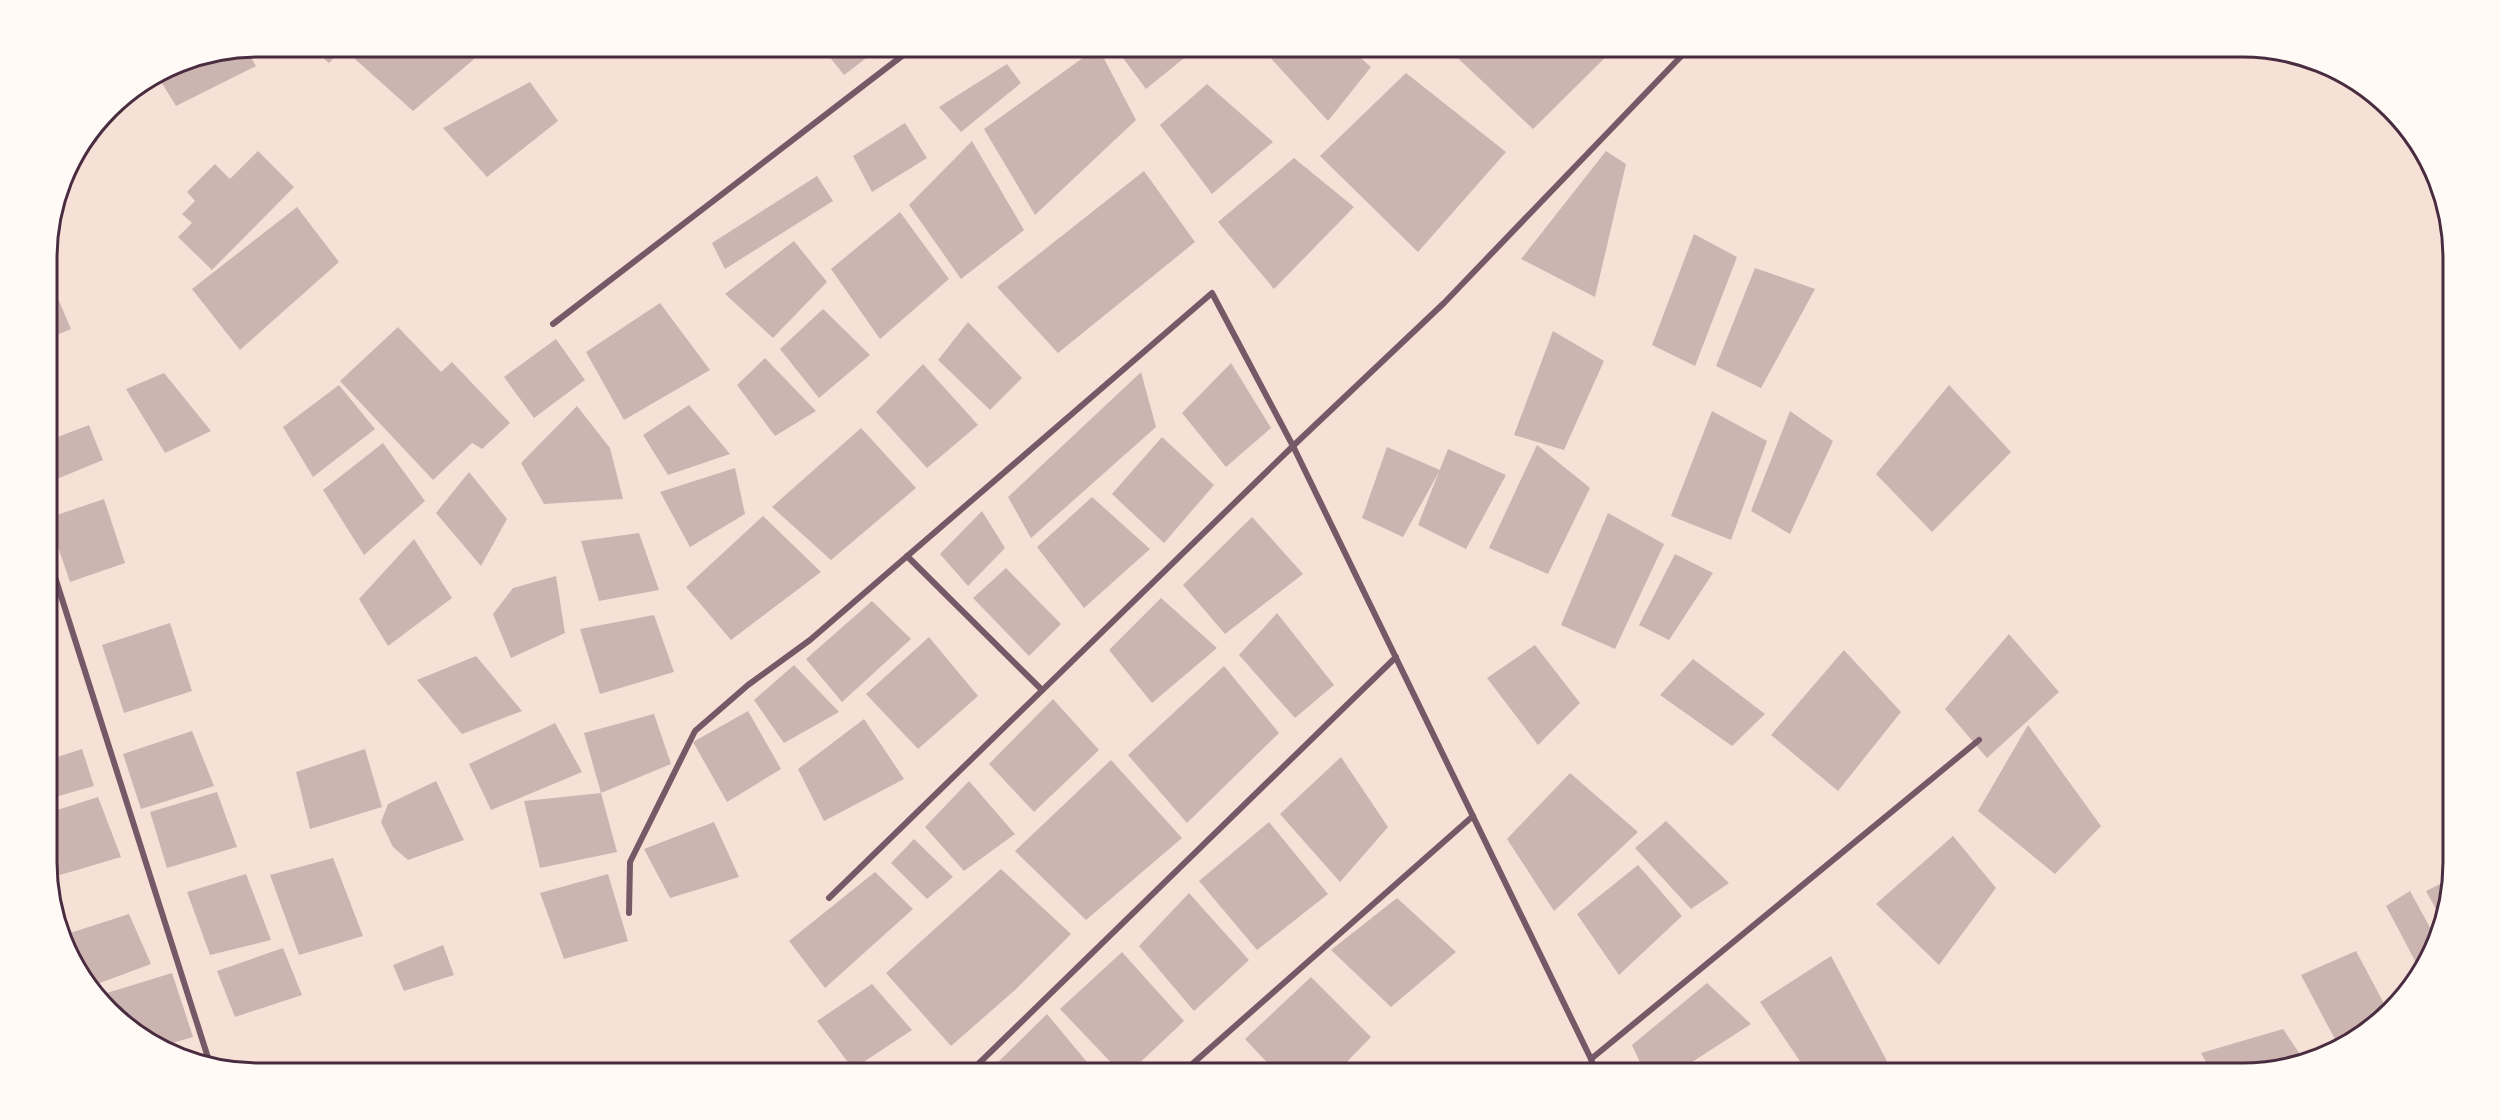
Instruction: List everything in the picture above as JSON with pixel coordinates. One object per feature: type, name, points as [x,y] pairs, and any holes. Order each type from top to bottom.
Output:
[{"type":"street","points":[[553,324],[901,57]]},
{"type":"street","points":[[829,898],[1293,446],[1444,303],[1679,57]]},
{"type":"street","points":[[629,913],[630,862],[695,731],[748,685],[810,640],[1212,293],[1293,446],[1592,1063]]},
{"type":"street","points":[[907,556],[1042,690]]},
{"type":"street","points":[[57,583],[208,1056]]},
{"type":"street","points":[[979,1063],[1396,657]]},
{"type":"street","points":[[1591,1059],[1979,740]]},
{"type":"street","points":[[1193,1063],[1473,816]]},
{"type":"building","points":[[245,57],[251,57],[256,66],[176,106],[161,82],[181,72],[219,61]]},
{"type":"building","points":[[322,57],[335,57],[329,63]]},
{"type":"building","points":[[357,57],[476,57],[413,111],[355,59]]},
{"type":"building","points":[[830,57],[868,57],[844,75]]},
{"type":"building","points":[[1084,57],[1103,57],[1136,120],[1035,215],[984,129]]},
{"type":"building","points":[[1122,57],[1185,57],[1146,89]]},
{"type":"building","points":[[1270,57],[1360,57],[1371,67],[1328,121]]},
{"type":"building","points":[[1457,57],[1606,57],[1533,129]]},
{"type":"building","points":[[1007,64],[1021,83],[961,132],[939,107]]},
{"type":"building","points":[[1406,73],[1506,152],[1418,252],[1320,156]]},
{"type":"building","points":[[530,82],[558,121],[487,177],[443,128]]},
{"type":"building","points":[[1207,84],[1273,142],[1212,194],[1160,125]]},
{"type":"building","points":[[905,123],[927,158],[872,192],[853,156]]},
{"type":"building","points":[[972,141],[1024,230],[961,279],[909,205]]},
{"type":"building","points":[[258,151],[294,187],[212,270],[178,237],[192,223],[182,214],[195,201],[187,192],[215,164],[230,179]]},
{"type":"building","points":[[1606,151],[1626,164],[1595,297],[1521,259]]},
{"type":"building","points":[[1294,158],[1354,207],[1274,289],[1218,222]]},
{"type":"building","points":[[1144,171],[1195,242],[1058,353],[997,287]]},
{"type":"building","points":[[817,176],[833,201],[725,269],[712,243]]},
{"type":"building","points":[[297,207],[339,262],[240,350],[192,289]]},
{"type":"building","points":[[900,212],[949,279],[880,339],[831,269]]},
{"type":"building","points":[[1694,234],[1737,257],[1695,366],[1652,345]]},
{"type":"building","points":[[794,241],[827,282],[773,338],[725,294]]},
{"type":"building","points":[[1755,268],[1815,289],[1761,388],[1716,366]]},
{"type":"building","points":[[57,296],[71,329],[57,335]]},
{"type":"building","points":[[660,303],[710,370],[624,420],[586,352]]},
{"type":"building","points":[[823,309],[870,355],[819,398],[780,349]]},
{"type":"building","points":[[968,322],[1022,378],[990,410],[938,360]]},
{"type":"building","points":[[398,327],[441,372],[452,362],[510,423],[482,449],[472,443],[433,480],[340,381]]},
{"type":"building","points":[[1553,331],[1604,361],[1564,450],[1514,435]]},
{"type":"building","points":[[556,339],[585,380],[534,418],[504,377]]},
{"type":"building","points":[[765,358],[816,411],[775,436],[737,385]]},
{"type":"building","points":[[1231,363],[1271,428],[1226,467],[1182,413]]},
{"type":"building","points":[[923,364],[978,425],[927,468],[876,412]]},
{"type":"building","points":[[1141,372],[1156,427],[1031,538],[1008,497]]},
{"type":"building","points":[[164,373],[211,431],[165,453],[126,389]]},
{"type":"building","points":[[339,385],[375,429],[313,477],[283,427]]},
{"type":"building","points":[[1949,385],[2011,452],[1932,532],[1876,474]]},
{"type":"building","points":[[689,405],[730,454],[668,475],[643,435]]},
{"type":"building","points":[[577,406],[610,448],[623,499],[544,504],[521,463]]},
{"type":"building","points":[[1712,411],[1767,441],[1731,540],[1671,516]]},
{"type":"building","points":[[1790,411],[1833,441],[1790,534],[1751,511]]},
{"type":"building","points":[[89,425],[103,460],[57,479],[57,437]]},
{"type":"building","points":[[861,428],[916,488],[831,560],[772,507]]},
{"type":"building","points":[[1162,437],[1214,485],[1164,543],[1112,494]]},
{"type":"building","points":[[383,443],[425,501],[364,555],[323,490]]},
{"type":"building","points":[[1537,445],[1590,488],[1548,574],[1489,548]]},
{"type":"building","points":[[1387,447],[1440,470],[1403,537],[1362,518]]},
{"type":"building","points":[[1448,449],[1506,475],[1466,549],[1418,525]]},
{"type":"building","points":[[735,468],[745,514],[690,547],[660,492]]},
{"type":"building","points":[[469,472],[507,519],[481,566],[436,513]]},
{"type":"building","points":[[1092,497],[1150,549],[1084,608],[1037,547]]},
{"type":"building","points":[[104,499],[125,563],[70,582],[57,544],[57,515]]},
{"type":"building","points":[[982,511],[1005,548],[968,586],[940,554]]},
{"type":"building","points":[[1608,513],[1664,544],[1615,649],[1561,625]]},
{"type":"building","points":[[763,516],[821,572],[731,640],[686,587]]},
{"type":"building","points":[[1252,517],[1303,574],[1225,634],[1183,585]]},
{"type":"building","points":[[639,533],[659,590],[599,601],[581,541]]},
{"type":"building","points":[[414,539],[452,598],[388,646],[359,599]]},
{"type":"building","points":[[1675,554],[1713,573],[1669,640],[1639,625]]},
{"type":"building","points":[[1006,568],[1061,624],[1029,656],[973,598]]},
{"type":"building","points":[[556,576],[565,633],[511,658],[493,614],[513,588]]},
{"type":"building","points":[[1161,598],[1217,648],[1152,703],[1109,650]]},
{"type":"building","points":[[872,601],[911,639],[842,702],[806,659]]},
{"type":"building","points":[[1277,613],[1334,685],[1295,718],[1239,655]]},
{"type":"building","points":[[654,615],[674,672],[600,694],[580,629]]},
{"type":"building","points":[[170,623],[192,691],[124,713],[102,645]]},
{"type":"building","points":[[2009,634],[2059,692],[1987,758],[1945,709]]},
{"type":"building","points":[[929,637],[978,696],[918,749],[866,694]]},
{"type":"building","points":[[1535,645],[1580,703],[1538,745],[1487,678]]},
{"type":"building","points":[[1844,650],[1901,712],[1838,791],[1771,735]]},
{"type":"building","points":[[476,656],[522,711],[462,734],[417,680]]},
{"type":"building","points":[[1693,659],[1765,714],[1732,746],[1660,695]]},
{"type":"building","points":[[794,665],[839,712],[784,743],[754,700]]},
{"type":"building","points":[[1224,666],[1279,733],[1187,823],[1128,755]]},
{"type":"building","points":[[1053,699],[1099,750],[1034,812],[989,764]]},
{"type":"building","points":[[748,711],[781,769],[727,802],[693,742]]},
{"type":"building","points":[[654,714],[671,764],[601,793],[584,733]]},
{"type":"building","points":[[864,719],[904,779],[824,821],[798,769]]},
{"type":"building","points":[[555,723],[582,772],[491,810],[469,764]]},
{"type":"building","points":[[2028,725],[2101,826],[2055,874],[1978,811]]},
{"type":"building","points":[[192,731],[214,786],[141,809],[123,754]]},
{"type":"building","points":[[82,749],[94,786],[57,796],[57,757]]},
{"type":"building","points":[[365,749],[382,807],[310,829],[296,772]]},
{"type":"building","points":[[1341,757],[1388,827],[1340,882],[1280,814]]},
{"type":"building","points":[[1111,760],[1182,838],[1086,920],[1015,851]]},
{"type":"building","points":[[1570,773],[1638,832],[1554,911],[1507,839]]},
{"type":"building","points":[[436,781],[464,840],[408,860],[393,847],[381,822],[388,804]]},
{"type":"building","points":[[969,781],[1015,834],[964,871],[925,827]]},
{"type":"building","points":[[217,792],[237,847],[167,868],[150,812]]},
{"type":"building","points":[[601,793],[617,852],[540,868],[524,801]]},
{"type":"building","points":[[98,797],[121,857],[60,875],[57,862],[57,810]]},
{"type":"building","points":[[1666,821],[1729,883],[1691,909],[1635,848]]},
{"type":"building","points":[[714,822],[739,877],[670,898],[644,849]]},
{"type":"building","points":[[1269,822],[1328,894],[1257,950],[1199,881]]},
{"type":"building","points":[[1953,836],[1996,888],[1939,965],[1876,904]]},
{"type":"building","points":[[914,839],[953,877],[927,899],[891,863]]},
{"type":"building","points":[[333,858],[363,936],[299,955],[270,875]]},
{"type":"building","points":[[1638,865],[1682,916],[1619,975],[1577,914]]},
{"type":"building","points":[[1001,869],[1071,934],[1015,990],[951,1046],[886,973]]},
{"type":"building","points":[[875,872],[913,909],[825,988],[789,941]]},
{"type":"building","points":[[246,874],[271,940],[210,955],[187,892]]},
{"type":"building","points":[[608,874],[628,941],[564,959],[540,893]]},
{"type":"building","points":[[2441,883],[2436,910],[2426,891]]},
{"type":"building","points":[[2410,891],[2431,929],[2416,962],[2386,906]]},
{"type":"building","points":[[1189,893],[1249,960],[1194,1011],[1139,946]]},
{"type":"building","points":[[1397,898],[1456,952],[1391,1007],[1331,950]]},
{"type":"building","points":[[129,914],[151,964],[99,983],[84,962],[70,933]]},
{"type":"building","points":[[443,945],[454,975],[404,991],[393,965]]},
{"type":"building","points":[[283,948],[302,995],[235,1017],[217,971]]},
{"type":"building","points":[[2356,951],[2384,1004],[2354,1029],[2335,1040],[2301,975]]},
{"type":"building","points":[[1122,952],[1184,1021],[1140,1063],[1111,1063],[1060,1009]]},
{"type":"building","points":[[1831,956],[1888,1063],[1801,1063],[1760,1002]]},
{"type":"building","points":[[172,973],[193,1037],[172,1043],[136,1021],[107,993]]},
{"type":"building","points":[[1311,977],[1371,1037],[1346,1063],[1268,1063],[1245,1039]]},
{"type":"building","points":[[1707,983],[1751,1024],[1691,1063],[1640,1063],[1632,1045]]},
{"type":"building","points":[[872,984],[912,1030],[862,1063],[848,1063],[817,1021]]},
{"type":"building","points":[[1047,1014],[1088,1063],[997,1063]]},
{"type":"building","points":[[2283,1029],[2300,1054],[2255,1063],[2206,1063],[2201,1053]]}]
